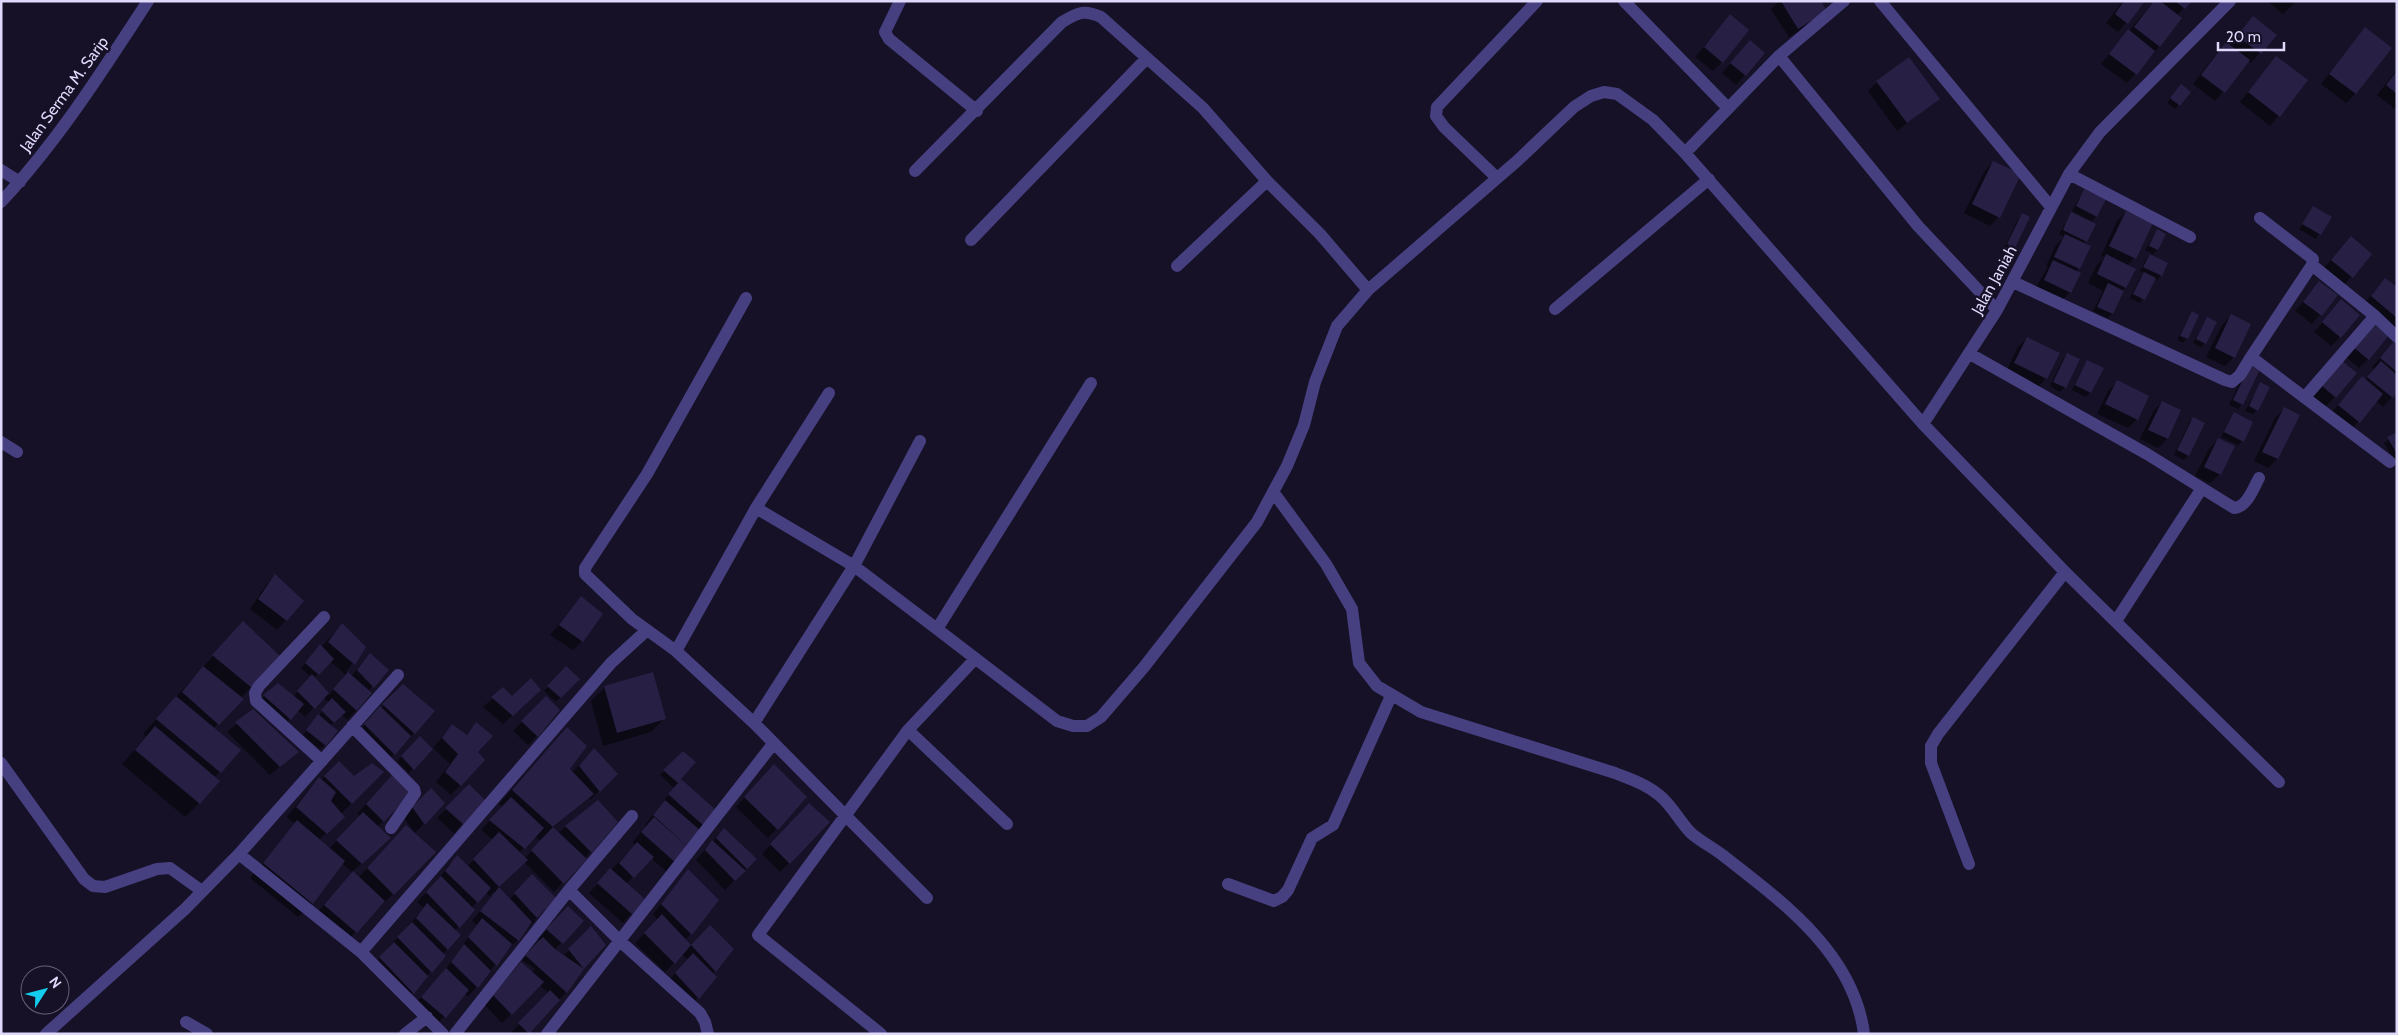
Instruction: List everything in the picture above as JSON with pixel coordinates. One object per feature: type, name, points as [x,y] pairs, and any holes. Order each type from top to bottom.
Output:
[{"type":"street","name":"Jalan Serma M. Sarip","points":[[1,202],[20,182],[80,105],[148,1]]},
{"type":"street","points":[[900,1],[885,32],[889,39],[977,111]]},
{"type":"street","points":[[1497,178],[1444,127],[1436,116],[1438,107],[1537,1]]},
{"type":"street","points":[[1624,1],[1727,108]]},
{"type":"street","points":[[1685,153],[1778,56],[1844,1]]},
{"type":"street","points":[[1880,1],[2051,207]]},
{"type":"street","name":"Jalan Janiah","points":[[1923,424],[1997,310],[2068,174],[2100,132],[2230,1]]},
{"type":"street","points":[[915,171],[977,111],[1062,22],[1077,13],[1089,12],[1101,17],[1204,108],[1267,181],[1320,234],[1368,290]]},
{"type":"street","points":[[1778,56],[1918,226],[1997,310]]},
{"type":"street","points":[[971,240],[1147,58]]},
{"type":"street","points":[[756,508],[854,566],[1057,721],[1073,726],[1087,726],[1095,722],[1144,667],[1257,522],[1274,493],[1304,425],[1315,382],[1337,326],[1368,290],[1497,178],[1574,107],[1591,96],[1604,92],[1617,94],[1653,120],[1685,153],[1923,424],[2065,572],[2279,782]]},
{"type":"street","points":[[1,170],[20,182]]},
{"type":"street","points":[[2068,174],[2190,237]]},
{"type":"street","points":[[1555,310],[1709,180]]},
{"type":"street","points":[[1178,266],[1267,181]]},
{"type":"street","points":[[2013,282],[2232,382],[2240,375],[2312,265],[2313,259],[2307,253],[2260,218]]},
{"type":"street","points":[[2312,265],[2375,316],[2397,337]]},
{"type":"street","points":[[746,298],[647,474],[585,568],[585,574],[646,631],[676,651],[754,723],[927,898]]},
{"type":"street","points":[[2305,398],[2375,316]]},
{"type":"street","points":[[1970,354],[2148,454],[2234,508],[2238,508],[2245,503],[2259,478]]},
{"type":"street","points":[[2251,357],[2390,462]]},
{"type":"street","points":[[937,629],[1091,383]]},
{"type":"street","points":[[676,651],[756,508],[829,392]]},
{"type":"street","points":[[754,723],[854,566],[920,441]]},
{"type":"street","points":[[1,442],[17,452]]},
{"type":"street","points":[[2116,621],[2202,488]]},
{"type":"street","points":[[1274,493],[1326,564],[1352,609],[1359,663],[1377,686],[1421,712],[1640,782],[1660,795],[1691,833],[1759,883],[1814,931],[1845,974],[1862,1012],[1864,1034]]},
{"type":"street","points":[[1969,864],[1931,763],[1932,746],[1938,734],[2065,572]]},
{"type":"street","points":[[322,761],[256,701],[256,693],[259,686],[324,618]]},
{"type":"street","points":[[361,952],[611,663],[646,631]]},
{"type":"street","points":[[882,1034],[758,936],[908,730],[976,659]]},
{"type":"street","points":[[46,1034],[202,891],[239,854],[398,675]]},
{"type":"street","points":[[1228,884],[1274,901],[1282,897],[1288,890],[1312,838],[1333,825],[1391,696]]},
{"type":"street","points":[[352,726],[414,788],[415,794],[412,800],[391,828]]},
{"type":"street","points":[[908,730],[1007,824]]},
{"type":"street","points":[[547,1034],[621,942],[773,744]]},
{"type":"street","points":[[1,763],[84,879],[93,886],[105,887],[157,869],[170,868],[202,891]]},
{"type":"street","points":[[455,1034],[569,890],[632,816]]},
{"type":"street","points":[[239,854],[361,952],[443,1034]]},
{"type":"street","points":[[569,890],[621,942],[700,1013],[708,1034]]},
{"type":"street","points":[[405,1034],[426,1017]]},
{"type":"street","points":[[186,1022],[208,1034]]},
{"type":"building","points":[[1781,1],[1821,1],[1827,11],[1798,29]]},
{"type":"building","points":[[2124,1],[2145,1],[2128,24],[2115,14]]},
{"type":"building","points":[[2154,1],[2160,1],[2182,18],[2160,47],[2134,27]]},
{"type":"building","points":[[2175,1],[2192,1],[2185,9]]},
{"type":"building","points":[[1730,14],[1749,30],[1723,63],[1704,47]]},
{"type":"building","points":[[2253,16],[2277,35],[2261,54],[2237,36]]},
{"type":"building","points":[[2365,27],[2392,48],[2356,94],[2329,74]]},
{"type":"building","points":[[2128,29],[2155,51],[2137,75],[2109,54]]},
{"type":"building","points":[[1750,40],[1765,53],[1746,76],[1730,63]]},
{"type":"building","points":[[2226,42],[2250,60],[2225,93],[2201,75]]},
{"type":"building","points":[[2276,56],[2308,80],[2280,117],[2248,92]]},
{"type":"building","points":[[1909,57],[1940,99],[1907,123],[1876,81]]},
{"type":"building","points":[[2397,71],[2397,94],[2386,85]]},
{"type":"building","points":[[2181,84],[2191,92],[2180,106],[2170,98]]},
{"type":"building","points":[[1993,161],[2021,174],[2000,218],[1972,204]]},
{"type":"building","points":[[2084,189],[2106,199],[2097,217],[2076,206]]},
{"type":"building","points":[[2313,206],[2332,217],[2321,235],[2302,224]]},
{"type":"building","points":[[2126,211],[2153,223],[2136,259],[2109,246]]},
{"type":"building","points":[[2071,212],[2096,224],[2087,242],[2063,230]]},
{"type":"building","points":[[2022,213],[2030,217],[2015,248],[2007,244]]},
{"type":"building","points":[[2157,229],[2166,234],[2158,250],[2149,246]]},
{"type":"building","points":[[2065,234],[2091,246],[2080,269],[2054,257]]},
{"type":"building","points":[[2351,236],[2372,254],[2353,278],[2331,260]]},
{"type":"building","points":[[2106,254],[2136,269],[2126,288],[2097,274]]},
{"type":"building","points":[[2150,254],[2168,263],[2162,276],[2143,267]]},
{"type":"building","points":[[2053,260],[2081,273],[2071,293],[2044,280]]},
{"type":"building","points":[[2144,272],[2156,278],[2145,300],[2133,294]]},
{"type":"building","points":[[2385,278],[2397,287],[2397,318],[2371,296]]},
{"type":"building","points":[[2319,281],[2338,295],[2322,316],[2303,302]]},
{"type":"building","points":[[2108,283],[2124,291],[2113,314],[2097,307]]},
{"type":"building","points":[[2341,299],[2360,315],[2341,338],[2322,322]]},
{"type":"building","points":[[2192,311],[2199,315],[2188,339],[2180,336]]},
{"type":"building","points":[[2231,314],[2251,324],[2235,358],[2215,348]]},
{"type":"building","points":[[2207,317],[2217,322],[2206,344],[2196,339]]},
{"type":"building","points":[[2373,322],[2389,335],[2369,360],[2353,347]]},
{"type":"building","points":[[2027,337],[2060,353],[2047,379],[2014,363]]},
{"type":"building","points":[[2394,341],[2397,343],[2397,372],[2380,358]]},
{"type":"building","points":[[2067,353],[2080,359],[2066,388],[2053,382]]},
{"type":"building","points":[[2087,360],[2104,368],[2091,393],[2075,385]]},
{"type":"building","points":[[2341,360],[2357,373],[2336,398],[2321,385]]},
{"type":"building","points":[[2252,361],[2262,365],[2243,405],[2233,400]]},
{"type":"building","points":[[2381,361],[2397,375],[2397,393],[2393,398],[2367,377]]},
{"type":"building","points":[[2362,376],[2383,394],[2360,423],[2338,405]]},
{"type":"building","points":[[2117,380],[2149,396],[2138,420],[2105,404]]},
{"type":"building","points":[[2260,382],[2270,387],[2258,411],[2249,406]]},
{"type":"building","points":[[2162,401],[2181,410],[2168,439],[2148,430]]},
{"type":"building","points":[[2284,407],[2300,415],[2278,459],[2262,452]]},
{"type":"building","points":[[2234,412],[2253,422],[2244,442],[2224,432]]},
{"type":"building","points":[[2193,417],[2205,423],[2189,456],[2177,450]]},
{"type":"building","points":[[2397,432],[2397,454],[2387,437]]},
{"type":"building","points":[[2218,438],[2235,446],[2221,475],[2204,467]]},
{"type":"building","points":[[275,574],[304,601],[287,621],[258,599]]},
{"type":"building","points":[[581,596],[603,614],[583,642],[559,625]]},
{"type":"building","points":[[243,621],[280,656],[252,688],[212,655]]},
{"type":"building","points":[[342,623],[366,647],[355,665],[328,642]]},
{"type":"building","points":[[320,644],[334,659],[319,675],[305,663]]},
{"type":"building","points":[[370,653],[389,670],[374,688],[357,670]]},
{"type":"building","points":[[203,666],[244,699],[219,725],[182,692]]},
{"type":"building","points":[[566,666],[580,679],[561,698],[547,686]]},
{"type":"building","points":[[348,672],[372,693],[357,711],[333,689]]},
{"type":"building","points":[[653,672],[666,719],[617,733],[604,686]]},
{"type":"building","points":[[312,674],[329,693],[315,709],[297,691]]},
{"type":"building","points":[[531,678],[541,690],[513,716],[491,697],[503,687],[512,696]]},
{"type":"building","points":[[278,683],[304,704],[291,720],[263,695]]},
{"type":"building","points":[[403,684],[435,711],[415,734],[382,704]]},
{"type":"building","points":[[176,696],[241,750],[221,773],[156,719]]},
{"type":"building","points":[[546,696],[560,710],[538,737],[521,721]]},
{"type":"building","points":[[332,698],[346,712],[334,723],[321,710]]},
{"type":"building","points":[[380,706],[411,736],[395,755],[364,724]]},
{"type":"building","points":[[253,709],[299,752],[280,767],[235,722]]},
{"type":"building","points":[[318,714],[338,731],[326,746],[306,730]]},
{"type":"building","points":[[476,722],[493,736],[478,752],[485,760],[461,786],[445,772],[458,754],[442,738],[452,724],[467,735]]},
{"type":"building","points":[[155,726],[220,781],[200,804],[135,750]]},
{"type":"building","points":[[567,727],[587,746],[570,769],[594,794],[553,827],[512,790]]},
{"type":"building","points":[[420,736],[433,749],[414,770],[401,756]]},
{"type":"building","points":[[594,748],[618,774],[600,792],[579,766]]},
{"type":"building","points":[[683,751],[696,762],[681,779],[716,810],[704,826],[668,794],[678,783],[663,770]]},
{"type":"building","points":[[339,761],[354,776],[372,763],[384,772],[352,804],[324,776]]},
{"type":"building","points":[[774,764],[807,797],[778,830],[744,797]]},
{"type":"building","points":[[392,775],[411,793],[384,822],[366,804]]},
{"type":"building","points":[[319,777],[336,792],[331,801],[345,817],[327,834],[296,807]]},
{"type":"building","points":[[469,784],[485,800],[464,825],[445,808]]},
{"type":"building","points":[[431,788],[445,803],[425,825],[412,807]]},
{"type":"building","points":[[511,797],[544,828],[525,849],[489,820]]},
{"type":"building","points":[[598,800],[618,822],[592,853],[565,826]]},
{"type":"building","points":[[665,800],[700,830],[688,847],[653,815]]},
{"type":"building","points":[[809,803],[830,822],[790,864],[770,844]]},
{"type":"building","points":[[363,812],[391,838],[362,864],[336,840]]},
{"type":"building","points":[[654,817],[689,848],[677,864],[641,832]]},
{"type":"building","points":[[297,820],[345,861],[313,904],[263,863]]},
{"type":"building","points":[[406,825],[436,852],[394,895],[367,868]]},
{"type":"building","points":[[553,827],[587,859],[564,884],[531,850]]},
{"type":"building","points":[[724,828],[757,859],[747,869],[716,838]]},
{"type":"building","points":[[499,832],[528,860],[499,887],[473,859]]},
{"type":"building","points":[[712,840],[746,871],[735,881],[705,850]]},
{"type":"building","points":[[637,842],[654,857],[634,878],[619,863]]},
{"type":"building","points":[[457,855],[491,888],[478,903],[445,871]]},
{"type":"building","points":[[610,868],[645,899],[633,915],[597,883]]},
{"type":"building","points":[[688,869],[719,900],[692,935],[661,904]]},
{"type":"building","points":[[353,871],[385,901],[357,933],[324,905]]},
{"type":"building","points":[[532,874],[556,898],[537,918],[514,893]]},
{"type":"building","points":[[441,876],[475,910],[460,928],[426,892]]},
{"type":"building","points":[[499,887],[532,922],[519,941],[480,911]]},
{"type":"building","points":[[427,903],[461,935],[448,950],[416,918]]},
{"type":"building","points":[[568,906],[584,921],[563,944],[546,929]]},
{"type":"building","points":[[662,914],[691,945],[675,964],[644,933]]},
{"type":"building","points":[[482,918],[512,944],[497,966],[468,937]]},
{"type":"building","points":[[412,922],[446,956],[432,973],[397,937]]},
{"type":"building","points":[[710,925],[734,949],[716,972],[691,945]]},
{"type":"building","points":[[591,926],[606,945],[584,969],[568,949]]},
{"type":"building","points":[[543,937],[555,949],[584,969],[567,993],[525,955]]},
{"type":"building","points":[[394,942],[428,976],[414,994],[379,957]]},
{"type":"building","points":[[464,944],[491,971],[478,988],[451,962]]},
{"type":"building","points":[[693,953],[717,977],[699,999],[675,973]]},
{"type":"building","points":[[521,962],[544,982],[512,1015],[493,995]]},
{"type":"building","points":[[446,968],[469,990],[446,1018],[421,997]]},
{"type":"building","points":[[550,990],[560,1000],[529,1034],[518,1023]]}]
